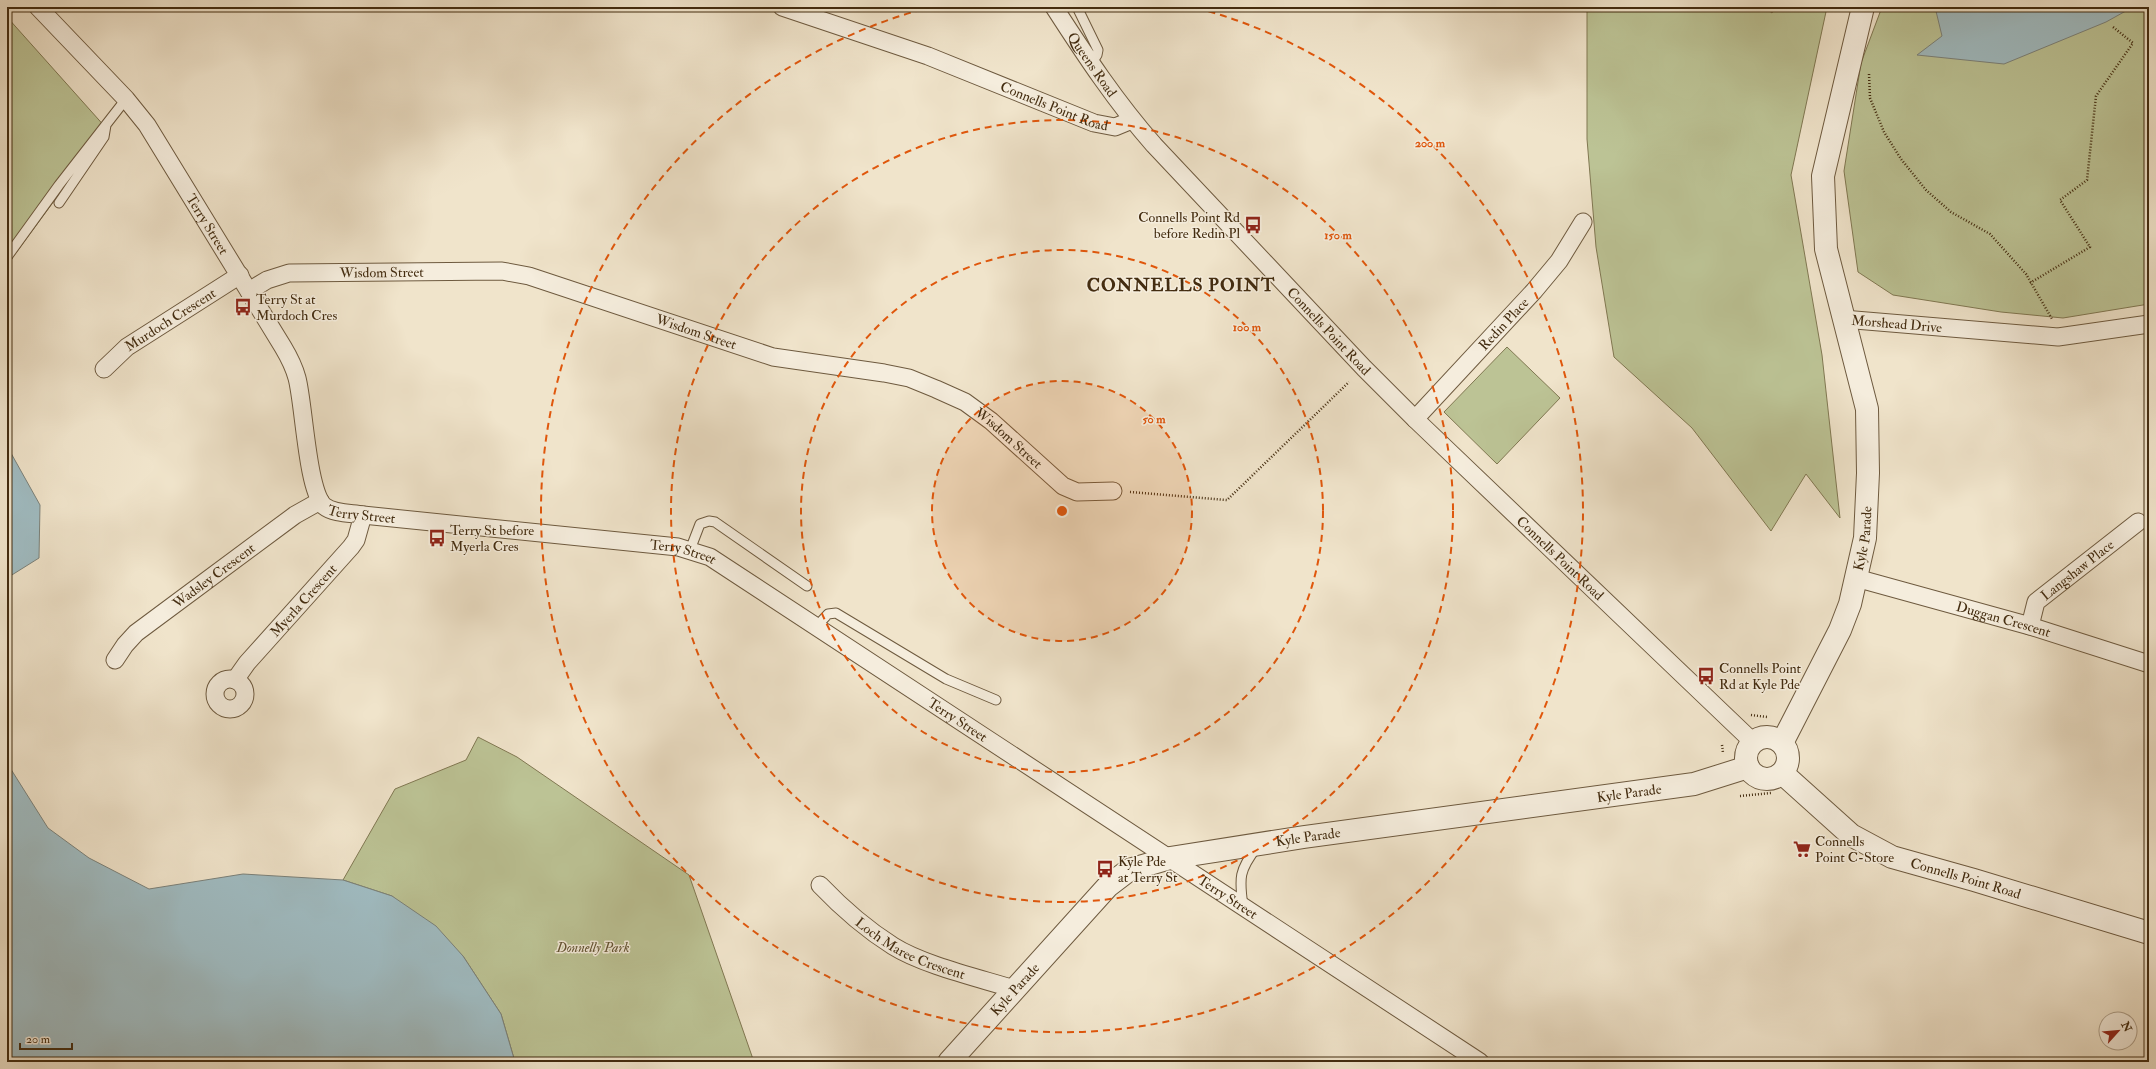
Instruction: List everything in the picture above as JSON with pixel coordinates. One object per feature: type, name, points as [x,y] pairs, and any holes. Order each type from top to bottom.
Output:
[{"type":"street","name":"Terry Street","points":[[38,7],[126,99],[147,125],[283,347],[297,377],[313,479],[320,501],[333,511],[690,550],[710,557],[1478,1061]]},
{"type":"street","name":"Connells Point Road","points":[[782,7],[928,56],[1094,124],[1115,127],[1132,120],[1358,362],[1415,419],[1753,742]]},
{"type":"street","name":"Queens Road","points":[[1054,7],[1091,64],[1132,120]]},
{"type":"street","name":"Morshead Drive","points":[[1863,7],[1823,176],[1826,249],[1843,319],[2058,337],[2149,324]]},
{"type":"street","name":"Redin Place","points":[[1415,419],[1534,291],[1559,261],[1583,222]]},
{"type":"street","name":"Wisdom Street","points":[[249,291],[268,280],[289,273],[502,271],[522,274],[773,357],[909,378],[936,389],[972,407],[1022,447],[1052,478],[1063,486],[1078,492],[1114,490]]},
{"type":"street","name":"Murdoch Crescent","points":[[104,369],[127,347],[240,275]]},
{"type":"street","name":"Kyle Parade","points":[[1782,743],[1840,630],[1850,604],[1865,538],[1868,473],[1867,409],[1843,319]]},
{"type":"street","name":"Wadsley Crescent","points":[[115,660],[125,645],[136,634],[295,515],[320,501]]},
{"type":"street","name":"Myerla Crescent","points":[[235,680],[247,663],[351,547],[356,540],[363,515]]},
{"type":"street","name":"Langshaw Place","points":[[2030,626],[2036,602],[2138,522]]},
{"type":"street","name":"Duggan Crescent","points":[[1856,578],[2030,626],[2149,664]]},
{"type":"street","points":[[1771,737],[1782,743],[1788,754],[1788,761],[1782,772],[1777,777],[1763,778],[1752,772],[1748,767],[1746,754],[1753,742],[1758,738],[1771,737]]},
{"type":"street","name":"Kyle Parade","points":[[949,1062],[1014,989],[1118,877],[1129,870],[1170,858],[1259,844],[1694,784],[1748,767]]},
{"type":"street","name":"Connells Point Road","points":[[1782,772],[1851,834],[1892,857],[2149,933]]},
{"type":"street","name":"Loch Maree Crescent","points":[[820,885],[850,915],[894,947],[923,960],[1014,989]]},
{"type":"lane","points":[[1076,7],[1098,50],[1097,55],[1091,64]]},
{"type":"lane","points":[[7,258],[107,122],[126,99]]},
{"type":"lane","points":[[59,203],[104,137],[107,122]]},
{"type":"lane","points":[[690,550],[700,524],[704,522],[715,522],[807,586]]},
{"type":"lane","points":[[817,626],[828,614],[836,613],[946,678],[996,700]]},
{"type":"lane","points":[[1243,906],[1240,884],[1241,870],[1259,844]]},
{"type":"path","points":[[2030,283],[2090,247],[2060,200],[2087,180],[2096,96],[2133,43],[2113,27]]},
{"type":"path","points":[[1868,69],[1870,98],[1884,132],[1901,159],[1926,190],[1951,212],[1990,234],[2026,274],[2057,328],[2058,337]]},
{"type":"path","points":[[1114,490],[1227,500],[1349,382]]},
{"type":"path","points":[[1751,715],[1767,717]]},
{"type":"path","points":[[1722,745],[1723,753]]},
{"type":"path","points":[[1740,796],[1771,793]]},
{"type":"green space","points":[[1587,7],[1764,7],[1772,13],[1775,7],[1827,7],[1791,175],[1822,355],[1840,518],[1806,474],[1771,531],[1692,428],[1614,357],[1596,247],[1587,139]]},
{"type":"green space","points":[[1882,7],[2149,7],[2149,304],[2063,318],[2001,312],[1893,295],[1858,272],[1844,171],[1861,63]]},
{"type":"green space","points":[[7,17],[107,129],[7,265]]},
{"type":"green space","points":[[1507,347],[1560,398],[1497,464],[1444,412]]},
{"type":"green space","name":"Donnelly Park","points":[[478,737],[517,757],[689,875],[754,1062],[515,1062],[501,1014],[463,956],[392,896],[343,880],[395,789],[466,760]]},
{"type":"water","points":[[1935,7],[2133,7],[2106,22],[2004,64],[1917,55],[1942,36]]},
{"type":"water","points":[[7,446],[40,505],[39,558],[7,578]]},
{"type":"water","points":[[7,763],[48,828],[89,858],[149,889],[243,874],[343,880],[392,896],[436,926],[463,956],[501,1014],[515,1062],[7,1062]]},
{"type":"place","name":"Connells Point Rd before Redin Pl","points":[[1253,225]]},
{"type":"place","name":"Terry St at Murdoch Cres","points":[[243,307]]},
{"type":"place","name":"Terry St before Myerla Cres","points":[[437,538]]},
{"type":"place","name":"Connells Point Rd at Kyle Pde","points":[[1706,676]]},
{"type":"place","name":"Connells Point C-Store","points":[[1802,849]]},
{"type":"place","name":"Kyle Pde at Terry St","points":[[1105,869]]},
{"type":"district","name":"CONNELLS POINT","points":[[1181,285]]}]
